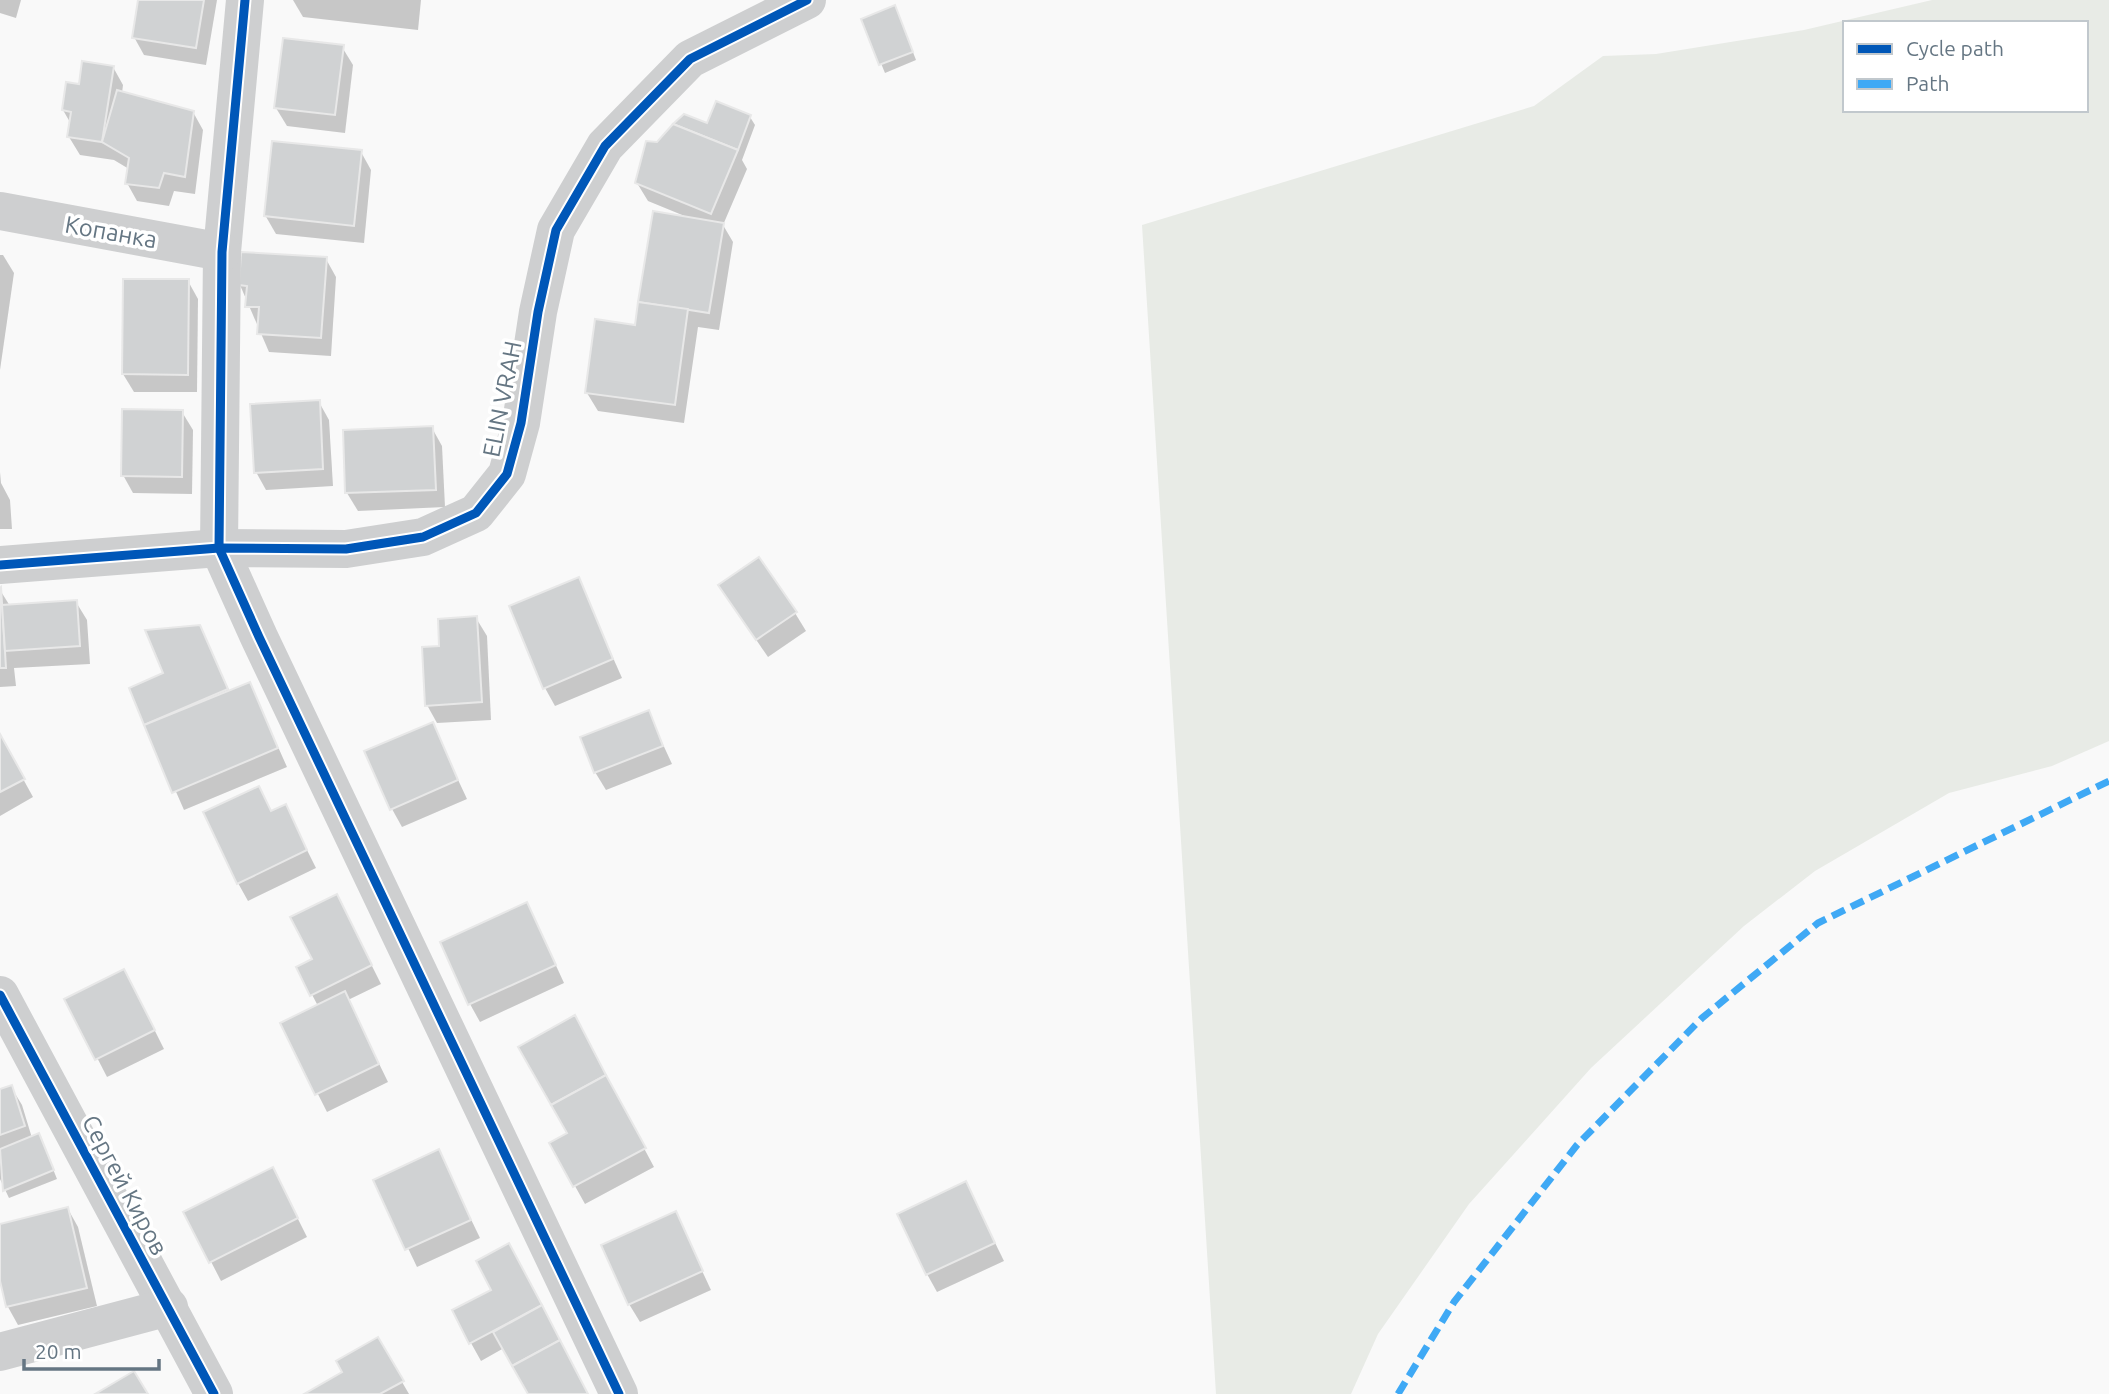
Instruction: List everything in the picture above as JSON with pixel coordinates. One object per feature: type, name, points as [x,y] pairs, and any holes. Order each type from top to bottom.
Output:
[{"type":"street","points":[[245,0],[222,252],[219,548],[619,1394]]},
{"type":"street","name":"ELIN VRAH","points":[[0,565],[219,548],[346,549],[423,537],[476,513],[507,474],[556,230],[605,146],[690,59],[807,0]]},
{"type":"street","name":"Копанка","points":[[0,211],[222,252]]},
{"type":"street","name":"Сергей Киров","points":[[0,995],[214,1394]]},
{"type":"street","points":[[0,1352],[169,1307]]},
{"type":"shaded area","points":[[1932,0],[2109,0],[2109,741],[2052,766],[1949,793],[1815,871],[1744,926],[1591,1068],[1469,1204],[1378,1334],[1351,1394],[1216,1394],[1142,225],[1534,106],[1603,56],[1656,54],[1804,30]]},
{"type":"building","points":[[138,0],[204,0],[196,48],[132,38]]},
{"type":"building","points":[[895,5],[913,52],[879,65],[861,19]]},
{"type":"building","points":[[283,38],[344,45],[335,115],[274,108]]},
{"type":"building","points":[[82,61],[114,66],[102,142],[67,137],[71,112],[62,110],[66,82],[79,84]]},
{"type":"building","points":[[117,90],[194,111],[185,177],[164,173],[159,188],[125,184],[129,158],[102,142]]},
{"type":"building","points":[[716,101],[751,115],[738,150],[673,124],[684,114],[707,123]]},
{"type":"building","points":[[673,124],[738,150],[711,214],[635,183],[646,141],[657,142]]},
{"type":"building","points":[[272,141],[362,150],[354,226],[264,216]]},
{"type":"building","points":[[653,211],[724,223],[709,313],[638,302]]},
{"type":"building","points":[[241,252],[327,257],[321,338],[257,334],[259,307],[245,307],[247,286],[239,285]]},
{"type":"building","points":[[123,279],[189,279],[188,375],[122,374]]},
{"type":"building","points":[[638,302],[688,309],[675,405],[585,393],[595,319],[635,325]]},
{"type":"building","points":[[320,400],[323,469],[254,473],[250,404]]},
{"type":"building","points":[[122,409],[183,410],[182,477],[121,476]]},
{"type":"building","points":[[433,426],[436,490],[345,493],[343,430]]},
{"type":"building","points":[[759,557],[797,612],[756,640],[718,585]]},
{"type":"building","points":[[579,577],[613,659],[543,689],[509,606]]},
{"type":"building","points":[[1,587],[6,668],[0,668]]},
{"type":"building","points":[[77,600],[80,646],[5,651],[2,605]]},
{"type":"building","points":[[477,616],[482,702],[425,706],[422,647],[439,646],[438,619]]},
{"type":"building","points":[[200,625],[228,689],[144,725],[129,688],[163,673],[145,630]]},
{"type":"building","points":[[250,682],[278,748],[172,793],[144,725]]},
{"type":"building","points":[[649,710],[663,746],[594,773],[580,737]]},
{"type":"building","points":[[433,722],[458,780],[390,810],[364,751]]},
{"type":"building","points":[[0,734],[25,779],[0,792]]},
{"type":"building","points":[[259,786],[271,811],[286,804],[307,850],[237,884],[203,812]]},
{"type":"building","points":[[337,894],[372,965],[310,996],[296,967],[312,959],[290,917]]},
{"type":"building","points":[[527,902],[556,965],[468,1005],[440,942]]},
{"type":"building","points":[[124,969],[155,1030],[95,1060],[64,999]]},
{"type":"building","points":[[345,991],[379,1064],[315,1095],[280,1023]]},
{"type":"building","points":[[575,1015],[606,1075],[551,1105],[518,1047]]},
{"type":"building","points":[[606,1075],[646,1148],[573,1187],[549,1143],[567,1133],[551,1105]]},
{"type":"building","points":[[12,1085],[25,1126],[0,1135],[0,1089]]},
{"type":"building","points":[[39,1133],[54,1170],[3,1191],[0,1149]]},
{"type":"building","points":[[439,1149],[471,1220],[405,1250],[373,1180]]},
{"type":"building","points":[[273,1167],[298,1218],[209,1263],[183,1212]]},
{"type":"building","points":[[966,1181],[995,1243],[926,1275],[897,1214]]},
{"type":"building","points":[[68,1207],[87,1288],[6,1307],[0,1281],[0,1224]]},
{"type":"building","points":[[676,1211],[703,1271],[628,1305],[601,1245]]},
{"type":"building","points":[[509,1243],[542,1305],[469,1344],[452,1310],[491,1290],[476,1261]]},
{"type":"building","points":[[542,1305],[560,1340],[512,1366],[493,1332]]},
{"type":"building","points":[[378,1337],[404,1381],[380,1394],[304,1394],[342,1372],[336,1361]]},
{"type":"building","points":[[560,1340],[588,1394],[528,1394],[512,1366]]},
{"type":"building","points":[[134,1371],[148,1394],[95,1394]]},
{"type":"marked path","points":[[1398,1394],[1454,1302],[1577,1145],[1702,1018],[1818,923],[2109,781]]},
{"type":"cycle path","points":[[245,0],[222,252],[219,548],[619,1394]]},
{"type":"cycle path","points":[[0,565],[219,548],[346,549],[423,537],[476,513],[507,474],[521,423],[538,312],[556,230],[605,146],[690,59],[807,0]]},
{"type":"cycle path","points":[[0,995],[214,1394]]}]
